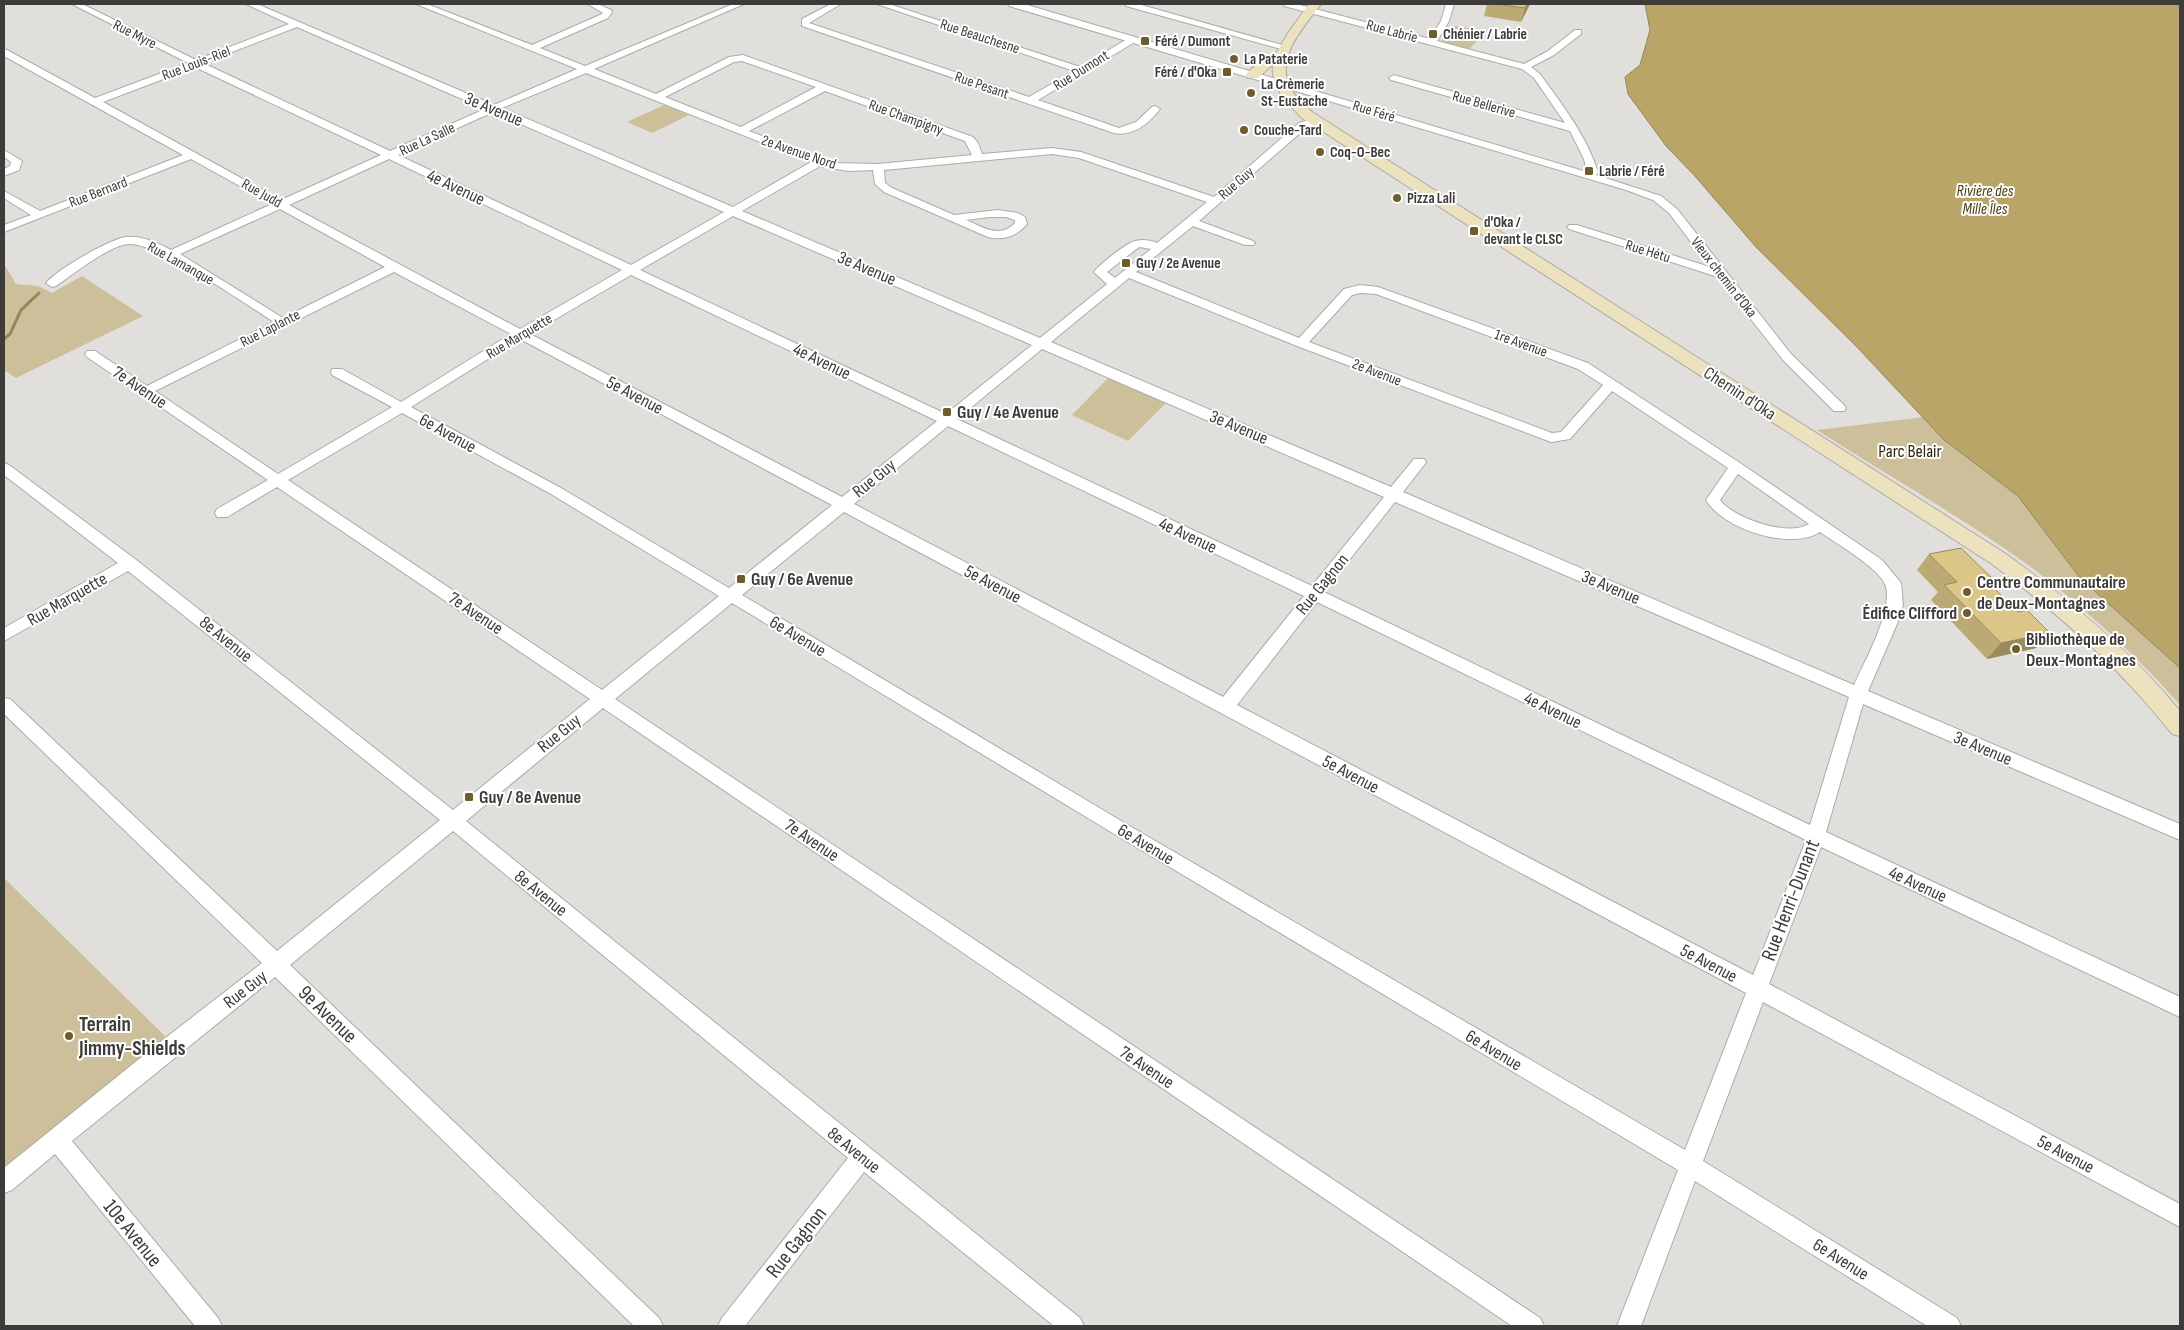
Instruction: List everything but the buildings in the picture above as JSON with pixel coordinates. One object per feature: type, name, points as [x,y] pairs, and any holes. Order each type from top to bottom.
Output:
[{"type":"main road","points":[[1253,75],[1282,51],[1313,7]]},
{"type":"main road","points":[[1282,51],[1278,66],[1282,84]]},
{"type":"main road","name":"Chemin d'Oka","points":[[1282,84],[1293,102],[1315,122],[1999,559],[2049,598],[2106,647],[2149,691],[2180,727]]},
{"type":"street","name":"Rue Myre","points":[[76,4],[195,64]]},
{"type":"street","name":"3e Avenue","points":[[250,4],[2180,832]]},
{"type":"street","name":"2e Avenue Nord","points":[[420,4],[819,162],[848,168],[878,167],[1052,151],[1067,152],[1081,155],[1215,201]]},
{"type":"street","points":[[532,48],[604,16],[608,12],[592,4]]},
{"type":"street","name":"Rue La Salle","points":[[171,254],[585,68],[740,4]]},
{"type":"street","name":"Rue Pesant","points":[[837,4],[809,18],[805,22],[810,26],[1118,131],[1128,130],[1148,119],[1155,108]]},
{"type":"street","name":"Rue Beauchesne","points":[[880,4],[982,36],[1080,70]]},
{"type":"street","name":"Rue Féré","points":[[1013,4],[1590,175]]},
{"type":"street","points":[[1129,4],[1260,42],[1282,51]]},
{"type":"street","name":"Rue Labrie","points":[[1287,4],[1313,7],[1525,67],[1537,76],[1574,130],[1590,163],[1593,172],[1590,175]]},
{"type":"street","points":[[1432,42],[1445,21],[1450,4]]},
{"type":"street","name":"Rue Louis-Riel","points":[[94,102],[297,24]]},
{"type":"street","points":[[1525,67],[1551,53],[1578,32]]},
{"type":"street","name":"Rue Dumont","points":[[1030,102],[1132,40]]},
{"type":"street","name":"Rue Judd","points":[[4,52],[394,267],[520,334]]},
{"type":"street","name":"Rue Champigny","points":[[656,98],[737,58],[750,60],[969,139],[973,143],[978,158]]},
{"type":"street","name":"4e Avenue","points":[[195,64],[1314,594],[1816,836],[2180,1007]]},
{"type":"street","name":"Rue Bellerive","points":[[1394,78],[1574,130]]},
{"type":"street","points":[[741,131],[824,87]]},
{"type":"street","name":"Rue Guy","points":[[4,1182],[166,1050],[276,964],[1191,222],[1303,125],[1315,122]]},
{"type":"street","points":[[4,154],[17,161],[16,168],[4,173]]},
{"type":"street","name":"Rue Bernard","points":[[4,229],[192,155]]},
{"type":"street","name":"Rue Marquette","points":[[222,513],[402,407],[520,334],[819,162]]},
{"type":"street","points":[[878,167],[880,184],[888,190],[992,235],[1005,236],[1014,232],[1021,224],[1021,219],[1016,215],[996,213],[954,218]]},
{"type":"street","name":"Vieux chemin d'Oka","points":[[1590,175],[1643,192],[1664,202],[1787,357],[1838,408]]},
{"type":"street","points":[[4,194],[39,215]]},
{"type":"street","points":[[1191,222],[1249,243]]},
{"type":"street","name":"Rue Hétu","points":[[1573,227],[1722,274]]},
{"type":"street","name":"Rue Lamanque","points":[[52,283],[67,277],[114,244],[137,239],[171,254],[282,322]]},
{"type":"street","points":[[1114,283],[1100,272],[1104,268],[1136,244],[1146,243],[1159,248]]},
{"type":"street","name":"Rue Laplante","points":[[146,391],[394,267]]},
{"type":"street","name":"2e Avenue","points":[[1128,273],[1301,343],[1551,438],[1566,436],[1610,385]]},
{"type":"street","name":"1re Avenue","points":[[1301,343],[1348,292],[1360,289],[1378,291],[1583,366],[1738,468],[1877,564],[1893,583]]},
{"type":"street","name":"5e Avenue","points":[[520,334],[1756,988],[2180,1216]]},
{"type":"street","name":"7e Avenue","points":[[91,354],[1532,1326]]},
{"type":"street","name":"6e Avenue","points":[[337,372],[556,491],[1147,845],[1690,1165],[1949,1326]]},
{"type":"street","name":"Rue Gagnon","points":[[1224,707],[1419,462]]},
{"type":"street","name":"8e Avenue","points":[[4,468],[130,562],[452,820],[862,1157],[1072,1326]]},
{"type":"street","points":[[1738,468],[1731,472],[1713,500],[1722,512],[1774,533],[1803,534],[1819,525]]},
{"type":"street","name":"Rue Marquette","points":[[4,635],[130,562]]},
{"type":"street","name":"Rue Henri-Dunant","points":[[1629,1326],[1756,988],[1816,836],[1858,694],[1895,605],[1893,583]]},
{"type":"street","name":"9e Avenue","points":[[4,704],[651,1326]]},
{"type":"street","name":"10e Avenue","points":[[57,1140],[210,1326]]},
{"type":"street","name":"Rue Gagnon","points":[[730,1326],[862,1157]]},
{"type":"green space","points":[[1455,26],[1487,31],[1468,50],[1442,41],[1447,27]]},
{"type":"green space","points":[[664,105],[689,115],[652,133],[627,122]]},
{"type":"green space","points":[[4,267],[6,267],[16,284],[38,286],[52,293],[82,276],[143,316],[16,378],[4,370]]},
{"type":"green space","points":[[1113,373],[1171,398],[1128,441],[1072,415]]},
{"type":"green space","name":"Parc Belair","points":[[1924,417],[1944,440],[2018,496],[2080,578],[2180,668],[2180,705],[2116,639],[2044,577],[1973,528],[1817,430]]},
{"type":"green space","name":"Terrain Jimmy-Shields","points":[[4,878],[169,1040],[4,1174]]},
{"type":"water","name":"Rivière des Mille Îles","points":[[1645,4],[2180,4],[2180,668],[2080,578],[2018,496],[1944,440],[1857,347],[1756,247],[1694,175],[1666,146],[1628,94],[1625,77],[1640,65],[1650,30]]},
{"type":"waterway","points":[[4,339],[10,334],[21,310],[39,293]]},
{"type":"place","name":"Chénier / Labrie","points":[[1433,34]]},
{"type":"place","name":"Féré / Dumont","points":[[1145,41]]},
{"type":"place","name":"La Pataterie","points":[[1234,59]]},
{"type":"place","name":"Féré / d'Oka","points":[[1227,72]]},
{"type":"place","name":"La Crèmerie St-Eustache","points":[[1251,93]]},
{"type":"place","name":"Couche-Tard","points":[[1244,130]]},
{"type":"place","name":"Coq-O-Bec","points":[[1320,152]]},
{"type":"place","name":"Labrie / Féré","points":[[1589,171]]},
{"type":"place","name":"Pizza Lali","points":[[1397,198]]},
{"type":"place","name":"d'Oka / devant le CLSC","points":[[1474,231]]},
{"type":"place","name":"Guy / 2e Avenue","points":[[1126,263]]},
{"type":"place","name":"Guy / 4e Avenue","points":[[947,412]]},
{"type":"place","name":"Guy / 6e Avenue","points":[[741,579]]},
{"type":"place","name":"Centre Communautaire de Deux-Montagnes","points":[[1967,592]]},
{"type":"place","name":"Édifice Clifford","points":[[1967,613]]},
{"type":"place","name":"Bibliothèque de Deux-Montagnes","points":[[2016,649]]},
{"type":"place","name":"Guy / 8e Avenue","points":[[469,797]]},
{"type":"place","name":"Terrain Jimmy-Shields","points":[[69,1036]]}]
